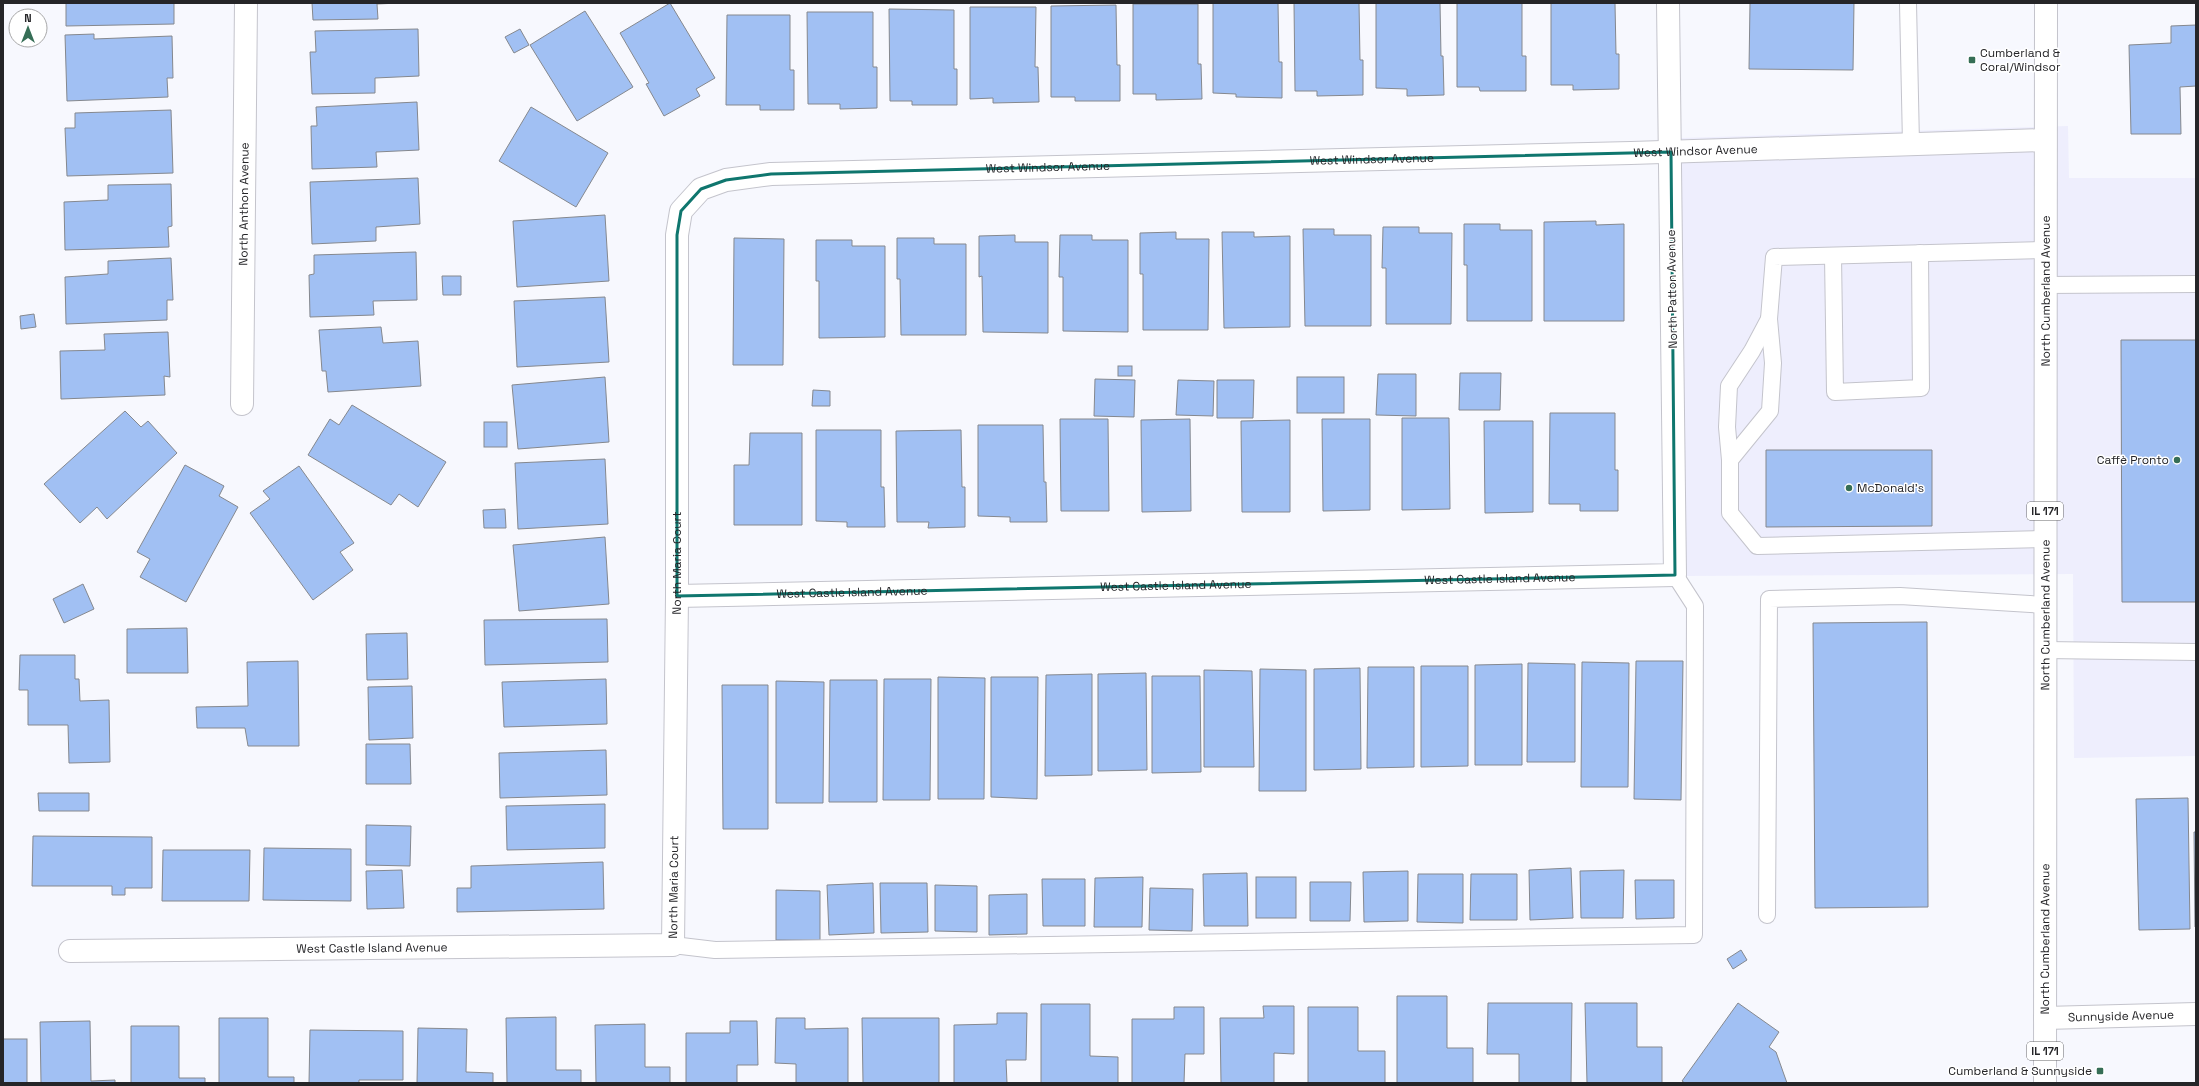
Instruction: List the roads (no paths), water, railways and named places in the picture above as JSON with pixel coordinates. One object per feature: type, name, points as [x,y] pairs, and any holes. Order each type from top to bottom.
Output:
[{"type":"street","name":"North Anthon Avenue","points":[[242,404],[246,3]]},
{"type":"street","name":"North Patton Avenue","points":[[1668,3],[1675,575]]},
{"type":"street","name":"North Cumberland Avenue","points":[[2045,1083],[2046,3]]},
{"type":"street","name":"West Windsor Avenue","points":[[700,189],[726,180],[771,174],[1671,152],[2045,140]]},
{"type":"street","name":"North Maria Court","points":[[673,945],[677,596],[677,235],[681,211],[700,189]]},
{"type":"street","name":"West Castle Island Avenue","points":[[677,596],[1675,575]]},
{"type":"street","name":"West Castle Island Avenue","points":[[70,951],[673,945]]},
{"type":"street","name":"Sunnyside Avenue","points":[[2045,1018],[2196,1014]]},
{"type":"lane","points":[[1908,3],[1910,144]]},
{"type":"lane","points":[[1730,460],[1770,411],[1773,364],[1769,319],[1774,257],[2045,250]]},
{"type":"lane","points":[[1833,256],[1835,392],[1921,388],[1920,253]]},
{"type":"lane","points":[[2045,285],[2196,284]]},
{"type":"lane","points":[[1769,319],[1752,351],[1729,386],[1727,427],[1730,460],[1730,513],[1757,546],[2045,539]]},
{"type":"lane","points":[[673,945],[715,950],[1694,935],[1695,606],[1675,575]]},
{"type":"lane","points":[[1767,915],[1769,599],[1900,596],[2045,605]]},
{"type":"lane","points":[[2045,650],[2196,652]]},
{"type":"place","name":"Cumberland & Coral/Windsor","points":[[1972,60]]},
{"type":"place","name":"Caffè Pronto","points":[[2177,460]]},
{"type":"place","name":"McDonald's","points":[[1849,488]]},
{"type":"place","name":"Cumberland & Sunnyside","points":[[2100,1071]]}]
